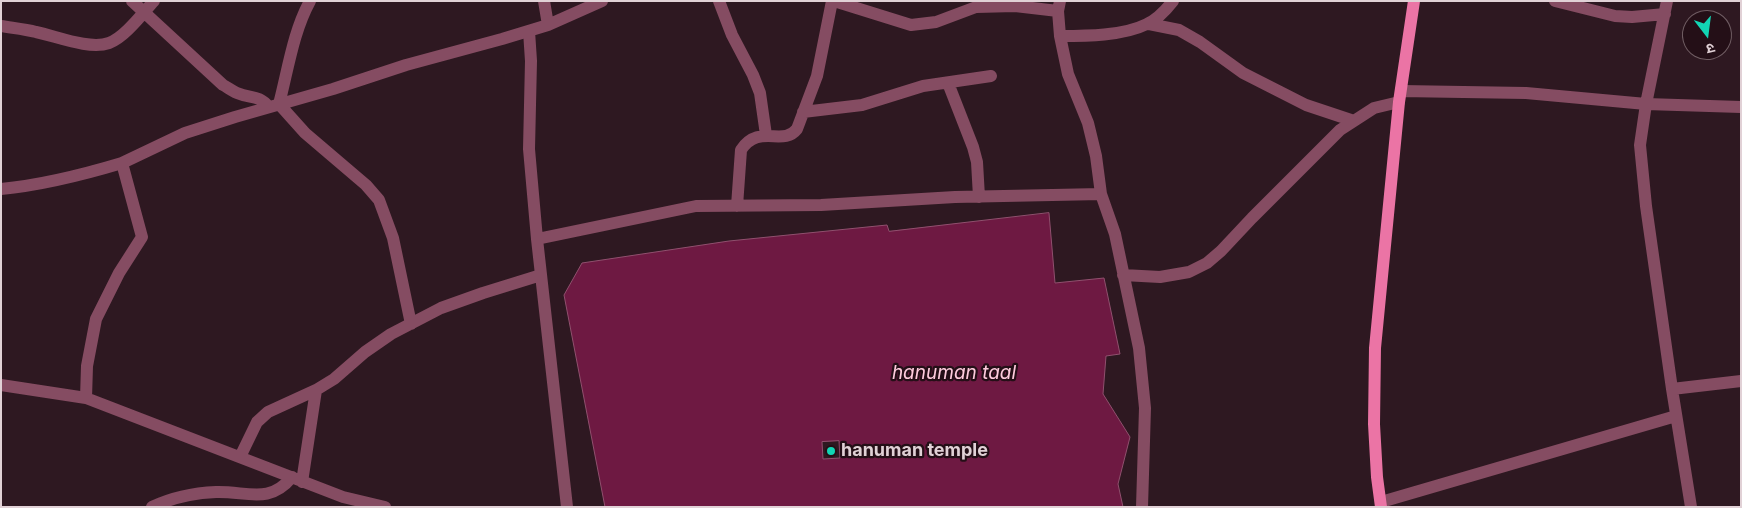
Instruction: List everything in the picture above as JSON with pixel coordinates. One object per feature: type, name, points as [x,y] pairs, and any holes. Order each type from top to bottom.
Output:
[{"type":"main road","points":[[1381,504],[1377,477],[1374,424],[1375,348],[1400,97],[1414,1]]},
{"type":"street","points":[[132,1],[223,84],[236,93],[257,97],[274,106],[366,185],[379,200],[393,238],[411,324]]},
{"type":"street","points":[[1,26],[34,31],[97,45],[109,43],[122,35],[154,1]]},
{"type":"street","points":[[274,106],[304,11],[310,1]]},
{"type":"street","points":[[544,1],[548,25]]},
{"type":"street","points":[[1,189],[31,186],[77,176],[122,163],[185,133],[406,65],[548,25],[602,1]]},
{"type":"street","points":[[719,1],[732,35],[753,75],[760,93],[766,135]]},
{"type":"street","points":[[737,206],[741,150],[746,143],[766,135],[786,136],[792,134],[797,129],[817,76],[833,1],[911,26],[936,22],[976,7],[1059,6],[1060,36],[1068,74],[1088,123],[1096,156],[1101,194],[1116,234],[1139,348],[1145,408],[1142,507]]},
{"type":"street","points":[[1060,36],[1088,36],[1135,29],[1149,24],[1163,13],[1173,1]]},
{"type":"street","points":[[1555,1],[1615,16],[1632,17],[1666,8],[1646,104],[1640,145],[1672,389],[1690,507]]},
{"type":"street","points":[[1149,24],[1179,30],[1200,42],[1243,73],[1306,105],[1354,121]]},
{"type":"street","points":[[529,31],[531,61],[529,149],[537,239],[567,507]]},
{"type":"street","points":[[803,112],[862,105],[923,86],[991,76]]},
{"type":"street","points":[[948,83],[973,147],[977,162],[979,197]]},
{"type":"street","points":[[1123,275],[1160,277],[1190,272],[1207,263],[1222,251],[1317,151],[1340,130],[1374,108],[1400,97],[1526,93],[1646,104],[1741,107]]},
{"type":"street","points":[[86,398],[87,366],[96,319],[120,273],[142,237],[122,163]]},
{"type":"street","points":[[537,239],[696,206],[821,205],[979,197],[1101,194]]},
{"type":"street","points":[[240,457],[257,422],[268,412],[316,390],[334,379],[365,352],[391,334],[440,308],[541,275]]},
{"type":"street","points":[[1672,389],[1741,381]]},
{"type":"street","points":[[1,386],[86,398],[343,497],[380,506]]},
{"type":"street","points":[[299,480],[316,390]]},
{"type":"street","points":[[1381,504],[1676,416]]},
{"type":"street","points":[[152,507],[187,494],[217,492],[264,495],[275,492],[286,484],[299,480]]},
{"type":"water","name":"hanuman taal","points":[[1049,213],[1055,283],[1104,278],[1120,354],[1106,356],[1103,394],[1130,437],[1118,484],[1123,507],[605,507],[564,295],[582,263],[729,241],[887,225],[889,231]],"holes":[[[839,441],[840,458],[823,459],[822,442]]]},
{"type":"place","name":"hanuman temple","points":[[831,451]]}]
